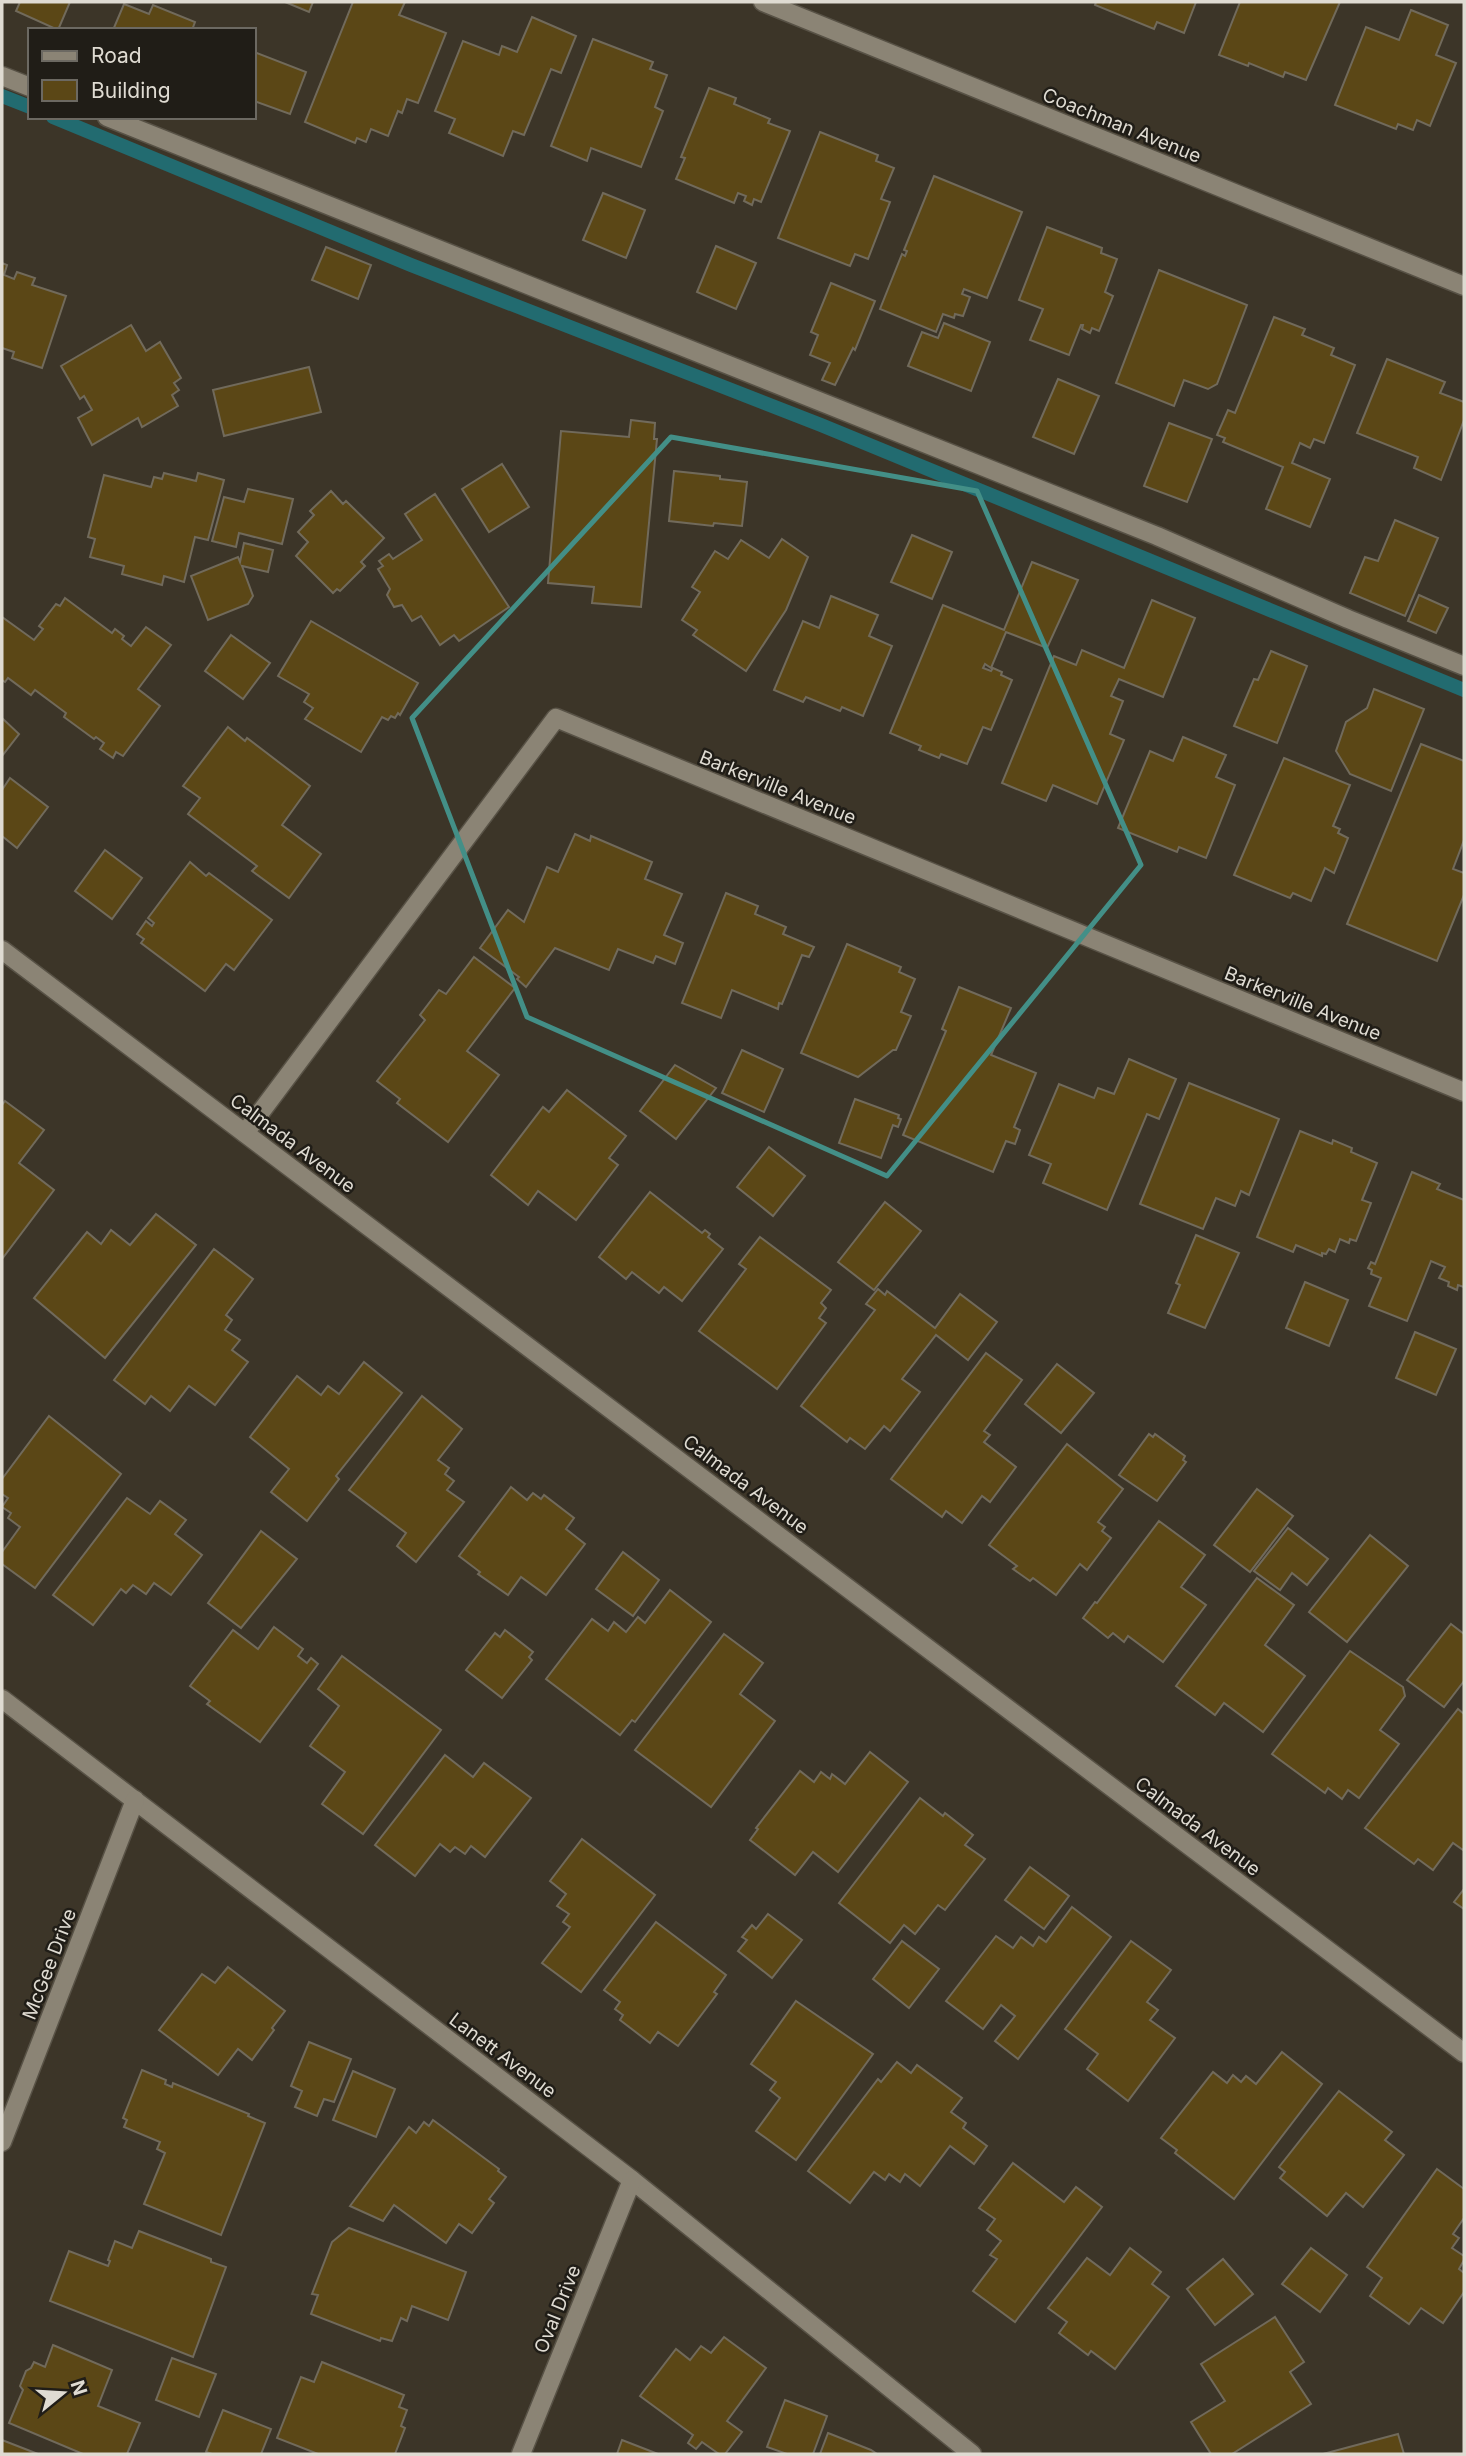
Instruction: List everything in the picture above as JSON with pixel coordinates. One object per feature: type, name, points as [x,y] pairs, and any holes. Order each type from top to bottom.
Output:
[{"type":"street","name":"Coachman Avenue","points":[[763,2],[1464,286]]},
{"type":"street","points":[[2,76],[28,86]]},
{"type":"street","points":[[112,119],[1157,536],[1464,666]]},
{"type":"street","name":"Barkerville Avenue","points":[[245,1133],[556,718],[1464,1092]]},
{"type":"street","name":"Calmada Avenue","points":[[2,950],[1464,2053]]},
{"type":"street","name":"Lanett Avenue","points":[[2,1699],[632,2180],[972,2454]]},
{"type":"street","name":"McGee Drive","points":[[2,2142],[135,1800]]},
{"type":"street","name":"Oval Drive","points":[[521,2454],[632,2180]]},
{"type":"highlighted area","points":[[671,437],[977,491],[1141,865],[887,1176],[527,1017],[412,718]]},
{"type":"building","points":[[20,2],[70,2],[59,28],[16,11]]},
{"type":"building","points":[[285,2],[313,2],[309,12]]},
{"type":"building","points":[[353,2],[405,2],[399,15],[446,33],[418,103],[407,99],[402,113],[398,111],[388,136],[371,129],[366,142],[357,138],[355,143],[305,122]]},
{"type":"building","points":[[1096,2],[1196,2],[1184,33],[1157,22],[1154,29],[1095,5]]},
{"type":"building","points":[[1240,2],[1340,2],[1306,80],[1285,72],[1283,77],[1249,63],[1248,66],[1219,55]]},
{"type":"building","points":[[124,4],[149,14],[153,5],[195,22],[193,28],[114,28]]},
{"type":"building","points":[[1411,10],[1448,25],[1436,55],[1456,63],[1430,126],[1417,120],[1413,130],[1398,124],[1396,129],[1335,105],[1366,27],[1399,40]]},
{"type":"building","points":[[532,17],[576,36],[561,73],[551,69],[524,135],[513,131],[503,156],[449,133],[455,119],[435,111],[463,41],[499,55],[502,46],[517,52]]},
{"type":"building","points":[[593,39],[653,62],[650,69],[667,75],[655,107],[663,111],[641,167],[591,148],[587,161],[551,146]]},
{"type":"building","points":[[256,53],[306,72],[290,114],[256,102]]},
{"type":"building","points":[[709,88],[736,98],[734,104],[770,119],[768,123],[790,131],[761,202],[754,199],[752,205],[744,201],[746,196],[738,193],[734,203],[676,179],[685,158],[681,157]]},
{"type":"building","points":[[820,132],[878,155],[876,161],[894,168],[881,199],[890,202],[868,259],[855,254],[850,266],[778,238]]},
{"type":"building","points":[[934,176],[1022,212],[987,298],[964,289],[962,294],[970,297],[963,316],[955,314],[954,318],[943,314],[936,332],[880,309],[902,254],[905,256],[907,251],[904,250]]},
{"type":"building","points":[[603,193],[645,210],[626,258],[583,240]]},
{"type":"building","points":[[1047,227],[1102,248],[1101,253],[1117,259],[1105,292],[1113,296],[1099,331],[1092,328],[1090,333],[1082,329],[1081,325],[1069,355],[1030,340],[1043,309],[1019,300]]},
{"type":"building","points":[[716,246],[756,263],[736,309],[697,292]]},
{"type":"building","points":[[326,247],[371,265],[358,299],[312,280]]},
{"type":"building","points":[[2,263],[7,265],[4,275],[14,279],[17,272],[35,278],[32,285],[66,296],[42,368],[12,358],[14,352],[2,348]]},
{"type":"building","points":[[1159,270],[1247,305],[1217,384],[1208,389],[1184,380],[1174,406],[1116,383]]},
{"type":"building","points":[[831,283],[875,301],[855,350],[853,348],[835,385],[822,380],[830,363],[810,355],[818,335],[811,332]]},
{"type":"building","points":[[1274,317],[1305,329],[1302,335],[1334,348],[1331,355],[1355,365],[1324,443],[1314,439],[1310,448],[1300,443],[1292,463],[1330,479],[1310,527],[1266,509],[1283,467],[1223,442],[1225,438],[1217,435],[1228,410],[1235,413]]},
{"type":"building","points":[[944,323],[990,342],[971,391],[908,366],[922,332],[938,338]]},
{"type":"building","points":[[131,325],[146,351],[160,342],[181,378],[174,383],[179,390],[172,395],[178,406],[142,427],[138,418],[92,445],[78,418],[92,410],[84,396],[80,399],[61,366]]},
{"type":"building","points":[[1387,359],[1445,382],[1440,393],[1464,402],[1464,420],[1441,480],[1414,468],[1418,457],[1357,433]]},
{"type":"building","points":[[309,367],[321,412],[224,436],[213,390]]},
{"type":"building","points":[[1058,379],[1099,396],[1074,454],[1033,437]]},
{"type":"building","points":[[631,420],[655,423],[654,439],[657,439],[641,607],[592,603],[594,587],[548,583],[561,431],[629,437]]},
{"type":"building","points":[[1169,423],[1212,439],[1187,502],[1144,486]]},
{"type":"building","points":[[502,464],[529,507],[489,532],[462,489]]},
{"type":"building","points":[[674,471],[747,482],[742,526],[669,521]]},
{"type":"building","points":[[164,473],[196,481],[198,473],[224,480],[208,540],[195,537],[184,582],[164,576],[162,585],[122,574],[124,566],[90,557],[95,539],[88,537],[104,475],[151,487],[154,477],[162,479]]},
{"type":"building","points":[[248,489],[293,499],[282,544],[239,533],[236,547],[212,541],[224,497],[244,502]]},
{"type":"building","points":[[331,491],[343,504],[346,501],[384,538],[361,562],[365,566],[340,591],[337,589],[333,593],[296,556],[308,542],[298,532],[314,515],[310,511]]},
{"type":"building","points":[[435,494],[509,607],[459,641],[454,635],[440,645],[421,616],[412,621],[402,605],[394,607],[387,595],[390,589],[378,569],[383,566],[379,561],[389,554],[393,559],[422,540],[405,514]]},
{"type":"building","points":[[1395,520],[1438,538],[1405,616],[1350,593],[1365,557],[1378,561]]},
{"type":"building","points":[[912,535],[952,552],[932,599],[891,582]]},
{"type":"building","points":[[782,539],[808,557],[786,610],[746,671],[693,635],[697,630],[682,620],[700,592],[692,587],[715,551],[728,559],[741,540],[769,558]]},
{"type":"building","points":[[244,543],[273,550],[268,572],[242,566],[253,596],[248,604],[208,620],[191,576],[238,557],[240,562]]},
{"type":"building","points":[[1032,562],[1078,580],[1047,648],[1006,632],[991,668],[985,664],[983,668],[991,671],[993,668],[1012,680],[991,730],[983,727],[967,764],[941,754],[939,758],[919,750],[921,746],[890,733],[943,605],[1004,630]]},
{"type":"building","points":[[1419,595],[1448,608],[1436,633],[1408,621]]},
{"type":"building","points":[[831,596],[878,615],[869,636],[892,646],[863,716],[842,707],[840,711],[806,697],[803,702],[774,690],[803,621],[819,628]]},
{"type":"building","points":[[65,598],[112,633],[115,629],[131,646],[146,627],[171,645],[138,689],[160,706],[123,756],[116,752],[113,758],[100,749],[104,743],[64,717],[66,713],[35,690],[31,695],[8,678],[5,682],[2,680],[2,617],[34,640],[43,629],[39,626],[56,604],[60,606]]},
{"type":"building","points":[[1152,600],[1195,618],[1163,697],[1119,679],[1111,696],[1123,701],[1110,734],[1124,740],[1097,804],[1053,785],[1046,801],[1002,783],[1054,656],[1076,665],[1082,650],[1124,668]]},
{"type":"building","points":[[311,621],[418,683],[400,715],[398,713],[395,718],[391,716],[388,720],[382,717],[361,752],[305,719],[313,708],[304,702],[309,694],[278,676]]},
{"type":"building","points":[[231,635],[270,663],[243,699],[205,671]]},
{"type":"building","points":[[1271,651],[1307,666],[1277,743],[1234,726],[1254,679],[1258,680]]},
{"type":"building","points":[[1374,689],[1424,709],[1391,791],[1350,774],[1336,751],[1346,722],[1367,708]]},
{"type":"building","points":[[2,718],[19,734],[2,756]]},
{"type":"building","points":[[228,727],[245,741],[247,738],[310,786],[282,825],[321,854],[289,898],[252,871],[257,866],[188,814],[200,798],[183,786]]},
{"type":"building","points":[[1183,737],[1226,755],[1216,777],[1235,785],[1206,858],[1179,847],[1177,852],[1118,828],[1150,751],[1173,761]]},
{"type":"building","points":[[1421,744],[1464,761],[1464,840],[1453,869],[1464,873],[1464,895],[1437,961],[1347,924]]},
{"type":"building","points":[[1284,758],[1350,785],[1333,826],[1340,829],[1338,833],[1348,838],[1334,873],[1325,868],[1311,901],[1293,893],[1290,898],[1234,875]]},
{"type":"building","points":[[10,778],[48,807],[17,848],[2,836],[2,790]]},
{"type":"building","points":[[575,834],[590,841],[591,836],[652,862],[645,879],[682,894],[664,935],[683,943],[675,964],[656,956],[653,963],[618,949],[609,970],[555,948],[526,987],[517,979],[519,977],[480,948],[508,910],[524,922],[547,867],[558,872]]},
{"type":"building","points":[[105,850],[142,878],[112,919],[75,891]]},
{"type":"building","points":[[190,862],[206,876],[209,873],[272,920],[234,970],[226,964],[205,991],[141,943],[144,939],[137,934],[146,921],[152,926],[154,923],[148,918]]},
{"type":"building","points":[[726,893],[758,906],[755,914],[786,927],[783,934],[814,947],[809,957],[802,955],[778,1009],[732,990],[721,1018],[682,1003]]},
{"type":"building","points":[[847,944],[901,967],[899,972],[915,979],[901,1012],[911,1016],[896,1050],[858,1077],[801,1053]]},
{"type":"building","points":[[474,957],[515,988],[467,1051],[499,1075],[448,1142],[397,1103],[400,1099],[377,1081],[425,1020],[420,1015],[439,990],[446,994]]},
{"type":"building","points":[[959,987],[1011,1008],[991,1055],[1036,1073],[1014,1127],[1020,1130],[1015,1144],[1006,1141],[993,1172],[903,1135],[946,1031],[942,1029]]},
{"type":"building","points":[[742,1050],[783,1069],[764,1112],[722,1093]]},
{"type":"building","points":[[1129,1059],[1176,1079],[1159,1119],[1147,1114],[1107,1210],[1043,1183],[1051,1164],[1029,1155],[1059,1084],[1094,1098],[1098,1088],[1114,1094]]},
{"type":"building","points":[[675,1065],[716,1088],[676,1139],[640,1111]]},
{"type":"building","points":[[1189,1083],[1279,1119],[1249,1195],[1241,1191],[1235,1206],[1216,1198],[1203,1229],[1140,1204]]},
{"type":"building","points":[[567,1090],[626,1136],[609,1158],[618,1165],[576,1220],[538,1191],[528,1205],[491,1175],[543,1107],[549,1112]]},
{"type":"building","points":[[855,1099],[899,1115],[898,1118],[901,1119],[898,1127],[893,1125],[881,1158],[839,1143]]},
{"type":"building","points":[[5,1101],[44,1130],[19,1163],[54,1190],[2,1259],[2,1105]]},
{"type":"building","points":[[1300,1131],[1332,1144],[1333,1140],[1352,1148],[1351,1152],[1377,1163],[1362,1200],[1371,1203],[1356,1241],[1350,1239],[1349,1243],[1340,1239],[1335,1252],[1329,1249],[1326,1254],[1322,1253],[1322,1256],[1296,1245],[1293,1252],[1257,1237]]},
{"type":"building","points":[[769,1147],[805,1176],[773,1216],[737,1187]]},
{"type":"building","points":[[1412,1172],[1440,1184],[1437,1189],[1464,1200],[1464,1287],[1458,1285],[1457,1290],[1448,1286],[1449,1282],[1439,1278],[1445,1267],[1431,1261],[1407,1321],[1369,1306],[1381,1278],[1371,1274],[1372,1270],[1368,1268],[1371,1262],[1375,1264]]},
{"type":"building","points":[[650,1192],[702,1233],[705,1230],[710,1234],[708,1237],[723,1249],[682,1301],[664,1287],[659,1293],[632,1272],[626,1279],[599,1257]]},
{"type":"building","points":[[885,1202],[921,1231],[874,1290],[838,1262]]},
{"type":"building","points":[[156,1214],[196,1245],[105,1358],[34,1298],[87,1232],[101,1244],[111,1230],[130,1245]]},
{"type":"building","points":[[1196,1235],[1239,1253],[1205,1328],[1168,1313],[1180,1285],[1176,1283]]},
{"type":"building","points":[[760,1237],[831,1290],[821,1303],[826,1308],[819,1318],[826,1323],[777,1389],[699,1331],[746,1269],[739,1264]]},
{"type":"building","points":[[214,1249],[253,1279],[226,1315],[232,1320],[225,1330],[240,1340],[232,1350],[248,1362],[215,1405],[189,1386],[170,1411],[151,1396],[145,1404],[114,1380]]},
{"type":"building","points":[[1305,1282],[1348,1300],[1329,1346],[1286,1328]]},
{"type":"building","points":[[878,1289],[885,1295],[887,1291],[935,1328],[960,1294],[997,1322],[968,1360],[936,1335],[902,1379],[920,1392],[890,1431],[884,1426],[865,1449],[850,1438],[847,1442],[801,1406],[875,1310],[866,1304]]},
{"type":"building","points":[[1415,1332],[1456,1349],[1436,1395],[1396,1378]]},
{"type":"building","points":[[986,1353],[1022,1380],[984,1431],[990,1435],[984,1442],[1016,1467],[990,1502],[982,1496],[962,1523],[946,1511],[942,1517],[891,1479]]},
{"type":"building","points":[[364,1362],[402,1393],[336,1476],[339,1479],[307,1521],[271,1492],[289,1469],[250,1437],[297,1376],[321,1395],[328,1386],[339,1394]]},
{"type":"building","points":[[1057,1364],[1094,1393],[1061,1433],[1025,1404]]},
{"type":"building","points":[[422,1396],[462,1429],[438,1460],[449,1468],[445,1474],[454,1481],[447,1490],[464,1502],[416,1562],[397,1546],[406,1533],[349,1490]]},
{"type":"building","points":[[49,1416],[121,1474],[35,1588],[2,1564],[2,1552],[20,1527],[8,1518],[11,1513],[2,1507],[8,1498],[2,1494],[2,1479]]},
{"type":"building","points":[[1149,1434],[1153,1437],[1155,1434],[1185,1456],[1183,1460],[1186,1462],[1157,1501],[1119,1475]]},
{"type":"building","points":[[1067,1444],[1123,1489],[1098,1522],[1105,1527],[1102,1531],[1111,1538],[1087,1570],[1080,1564],[1056,1595],[1033,1578],[1030,1581],[1013,1569],[1017,1566],[989,1545]]},
{"type":"building","points":[[511,1487],[527,1500],[533,1493],[541,1499],[544,1495],[574,1518],[566,1529],[585,1544],[546,1595],[521,1577],[508,1595],[478,1574],[480,1572],[459,1556]]},
{"type":"building","points":[[1257,1489],[1293,1516],[1250,1572],[1214,1545]]},
{"type":"building","points":[[127,1498],[150,1514],[160,1501],[186,1520],[175,1534],[202,1555],[171,1595],[154,1583],[146,1594],[133,1585],[126,1593],[121,1589],[93,1625],[53,1595]]},
{"type":"building","points":[[1159,1521],[1205,1555],[1181,1587],[1206,1605],[1163,1662],[1128,1636],[1124,1642],[1113,1633],[1108,1638],[1083,1618]]},
{"type":"building","points":[[1288,1528],[1328,1559],[1307,1585],[1292,1573],[1280,1590],[1254,1571]]},
{"type":"building","points":[[261,1531],[297,1559],[241,1628],[208,1603]]},
{"type":"building","points":[[1370,1535],[1408,1566],[1347,1642],[1309,1612]]},
{"type":"building","points":[[623,1552],[659,1580],[633,1616],[596,1589]]},
{"type":"building","points":[[1257,1578],[1294,1605],[1265,1645],[1305,1676],[1263,1732],[1224,1703],[1215,1715],[1176,1686]]},
{"type":"building","points":[[670,1590],[711,1622],[635,1722],[632,1720],[620,1735],[546,1679],[592,1619],[608,1631],[614,1622],[626,1632],[638,1617],[645,1623]]},
{"type":"building","points":[[1451,1624],[1464,1634],[1464,1681],[1444,1707],[1407,1680]]},
{"type":"building","points":[[274,1627],[303,1649],[298,1656],[307,1663],[311,1658],[318,1664],[260,1742],[207,1704],[210,1701],[190,1686],[233,1630],[258,1649]]},
{"type":"building","points":[[505,1630],[533,1652],[529,1657],[532,1660],[502,1698],[466,1670],[495,1633],[500,1637]]},
{"type":"building","points":[[724,1634],[763,1663],[740,1694],[775,1721],[711,1807],[635,1750]]},
{"type":"building","points":[[1350,1651],[1403,1687],[1405,1696],[1380,1730],[1399,1744],[1359,1798],[1348,1790],[1342,1799],[1328,1788],[1325,1793],[1272,1754]]},
{"type":"building","points":[[342,1656],[441,1730],[363,1834],[322,1804],[345,1772],[310,1746],[339,1706],[318,1689]]},
{"type":"building","points":[[1458,1709],[1464,1714],[1464,1848],[1463,1850],[1453,1843],[1433,1870],[1418,1859],[1414,1864],[1365,1828]]},
{"type":"building","points":[[870,1752],[908,1782],[838,1872],[813,1852],[795,1875],[750,1840],[758,1829],[756,1828],[800,1771],[814,1782],[821,1772],[830,1779],[832,1774],[845,1784]]},
{"type":"building","points":[[445,1755],[473,1777],[484,1763],[531,1798],[485,1857],[471,1846],[465,1854],[455,1847],[450,1852],[440,1844],[415,1876],[375,1845]]},
{"type":"building","points":[[920,1798],[973,1835],[965,1845],[985,1859],[945,1910],[938,1905],[915,1934],[904,1925],[890,1943],[839,1903]]},
{"type":"building","points":[[582,1839],[655,1895],[581,1992],[542,1963],[570,1927],[563,1922],[569,1914],[557,1906],[566,1894],[550,1881]]},
{"type":"building","points":[[1030,1867],[1069,1896],[1044,1929],[1005,1900]]},
{"type":"building","points":[[1464,1889],[1464,1909],[1454,1902]]},
{"type":"building","points":[[1072,1907],[1111,1937],[1018,2059],[995,2041],[1015,2016],[1001,2005],[983,2029],[946,2001],[996,1936],[1013,1948],[1021,1937],[1033,1946],[1039,1937],[1046,1942]]},
{"type":"building","points":[[768,1914],[802,1940],[772,1978],[738,1951],[747,1940],[742,1937],[752,1925],[756,1929]]},
{"type":"building","points":[[656,1922],[726,1975],[714,1992],[717,1994],[678,2046],[658,2032],[650,2043],[620,2020],[623,2015],[615,2009],[620,2002],[604,1990]]},
{"type":"building","points":[[902,1941],[939,1969],[909,2008],[873,1979]]},
{"type":"building","points":[[1131,1941],[1171,1970],[1147,2002],[1158,2010],[1150,2020],[1175,2038],[1128,2101],[1087,2069],[1098,2054],[1065,2029]]},
{"type":"building","points":[[228,1967],[285,2011],[252,2060],[238,2049],[218,2075],[159,2030],[202,1974],[215,1983]]},
{"type":"building","points":[[796,2001],[873,2054],[796,2160],[756,2131],[780,2098],[770,2090],[776,2082],[751,2064]]},
{"type":"building","points":[[309,2042],[351,2059],[334,2102],[324,2099],[317,2116],[295,2107],[302,2091],[291,2086]]},
{"type":"building","points":[[1282,2052],[1322,2084],[1234,2199],[1175,2153],[1177,2150],[1161,2138],[1213,2072],[1227,2083],[1233,2075],[1241,2082],[1246,2076],[1256,2084]]},
{"type":"building","points":[[897,2062],[911,2073],[917,2065],[962,2098],[951,2112],[966,2123],[963,2128],[987,2146],[974,2164],[950,2146],[920,2186],[905,2174],[900,2182],[889,2174],[885,2180],[874,2172],[850,2203],[808,2171],[878,2079],[881,2082]]},
{"type":"building","points":[[142,2070],[166,2080],[165,2084],[172,2087],[173,2083],[265,2123],[221,2235],[144,2204],[165,2153],[157,2149],[160,2142],[124,2127],[127,2120],[123,2118]]},
{"type":"building","points":[[353,2071],[395,2089],[376,2137],[333,2120]]},
{"type":"building","points":[[1339,2091],[1392,2132],[1385,2140],[1404,2155],[1363,2207],[1346,2193],[1327,2216],[1280,2178],[1285,2172],[1279,2167]]},
{"type":"building","points":[[433,2120],[506,2177],[489,2199],[494,2203],[472,2233],[459,2224],[446,2243],[394,2205],[383,2221],[350,2206],[409,2127],[416,2133],[424,2122],[429,2126]]},
{"type":"building","points":[[1013,2163],[1064,2202],[1076,2187],[1102,2207],[1015,2322],[973,2291],[997,2259],[990,2255],[1001,2241],[987,2230],[995,2219],[979,2208]]},
{"type":"building","points":[[1437,2169],[1464,2189],[1464,2218],[1453,2234],[1459,2238],[1452,2248],[1464,2256],[1459,2269],[1464,2273],[1464,2292],[1443,2323],[1421,2308],[1409,2324],[1370,2296],[1382,2278],[1367,2267]]},
{"type":"building","points":[[349,2228],[466,2272],[448,2320],[412,2306],[407,2321],[401,2318],[392,2341],[381,2338],[380,2341],[311,2314],[318,2295],[312,2294],[332,2242]]},
{"type":"building","points":[[139,2231],[226,2267],[193,2357],[50,2301],[69,2251],[108,2266],[115,2241],[132,2248]]},
{"type":"building","points":[[1130,2248],[1161,2272],[1152,2284],[1169,2297],[1115,2369],[1091,2351],[1088,2355],[1059,2333],[1067,2322],[1048,2308],[1087,2258],[1110,2275]]},
{"type":"building","points":[[1311,2248],[1347,2275],[1320,2312],[1282,2284]]},
{"type":"building","points":[[1223,2259],[1253,2294],[1215,2325],[1187,2289]]},
{"type":"building","points":[[1275,2317],[1304,2362],[1290,2372],[1311,2404],[1232,2454],[1211,2454],[1191,2422],[1225,2401],[1201,2364]]},
{"type":"building","points":[[724,2337],[766,2368],[727,2421],[742,2432],[725,2454],[719,2454],[702,2442],[696,2449],[688,2443],[693,2435],[640,2396],[676,2349],[690,2360],[701,2346],[711,2353]]},
{"type":"building","points":[[53,2345],[112,2370],[98,2406],[140,2423],[127,2454],[83,2454],[9,2423],[23,2390],[20,2386],[26,2371],[34,2362],[45,2367]]},
{"type":"building","points":[[172,2358],[216,2374],[199,2417],[156,2400]]},
{"type":"building","points":[[322,2362],[404,2395],[399,2407],[407,2410],[401,2426],[405,2428],[395,2454],[318,2454],[277,2438],[301,2377],[314,2382]]},
{"type":"building","points":[[785,2400],[827,2416],[813,2454],[787,2454],[767,2447]]},
{"type":"building","points":[[223,2410],[271,2429],[261,2454],[206,2452]]},
{"type":"building","points":[[828,2433],[871,2450],[877,2454],[820,2454]]},
{"type":"building","points":[[1398,2434],[1404,2454],[1323,2454]]},
{"type":"building","points":[[2,2440],[38,2454],[2,2454]]},
{"type":"building","points":[[622,2440],[658,2454],[617,2454]]},
{"type":"waterway","points":[[2,96],[28,106]]},
{"type":"waterway","points":[[58,119],[411,265],[821,425],[1464,690]]}]
